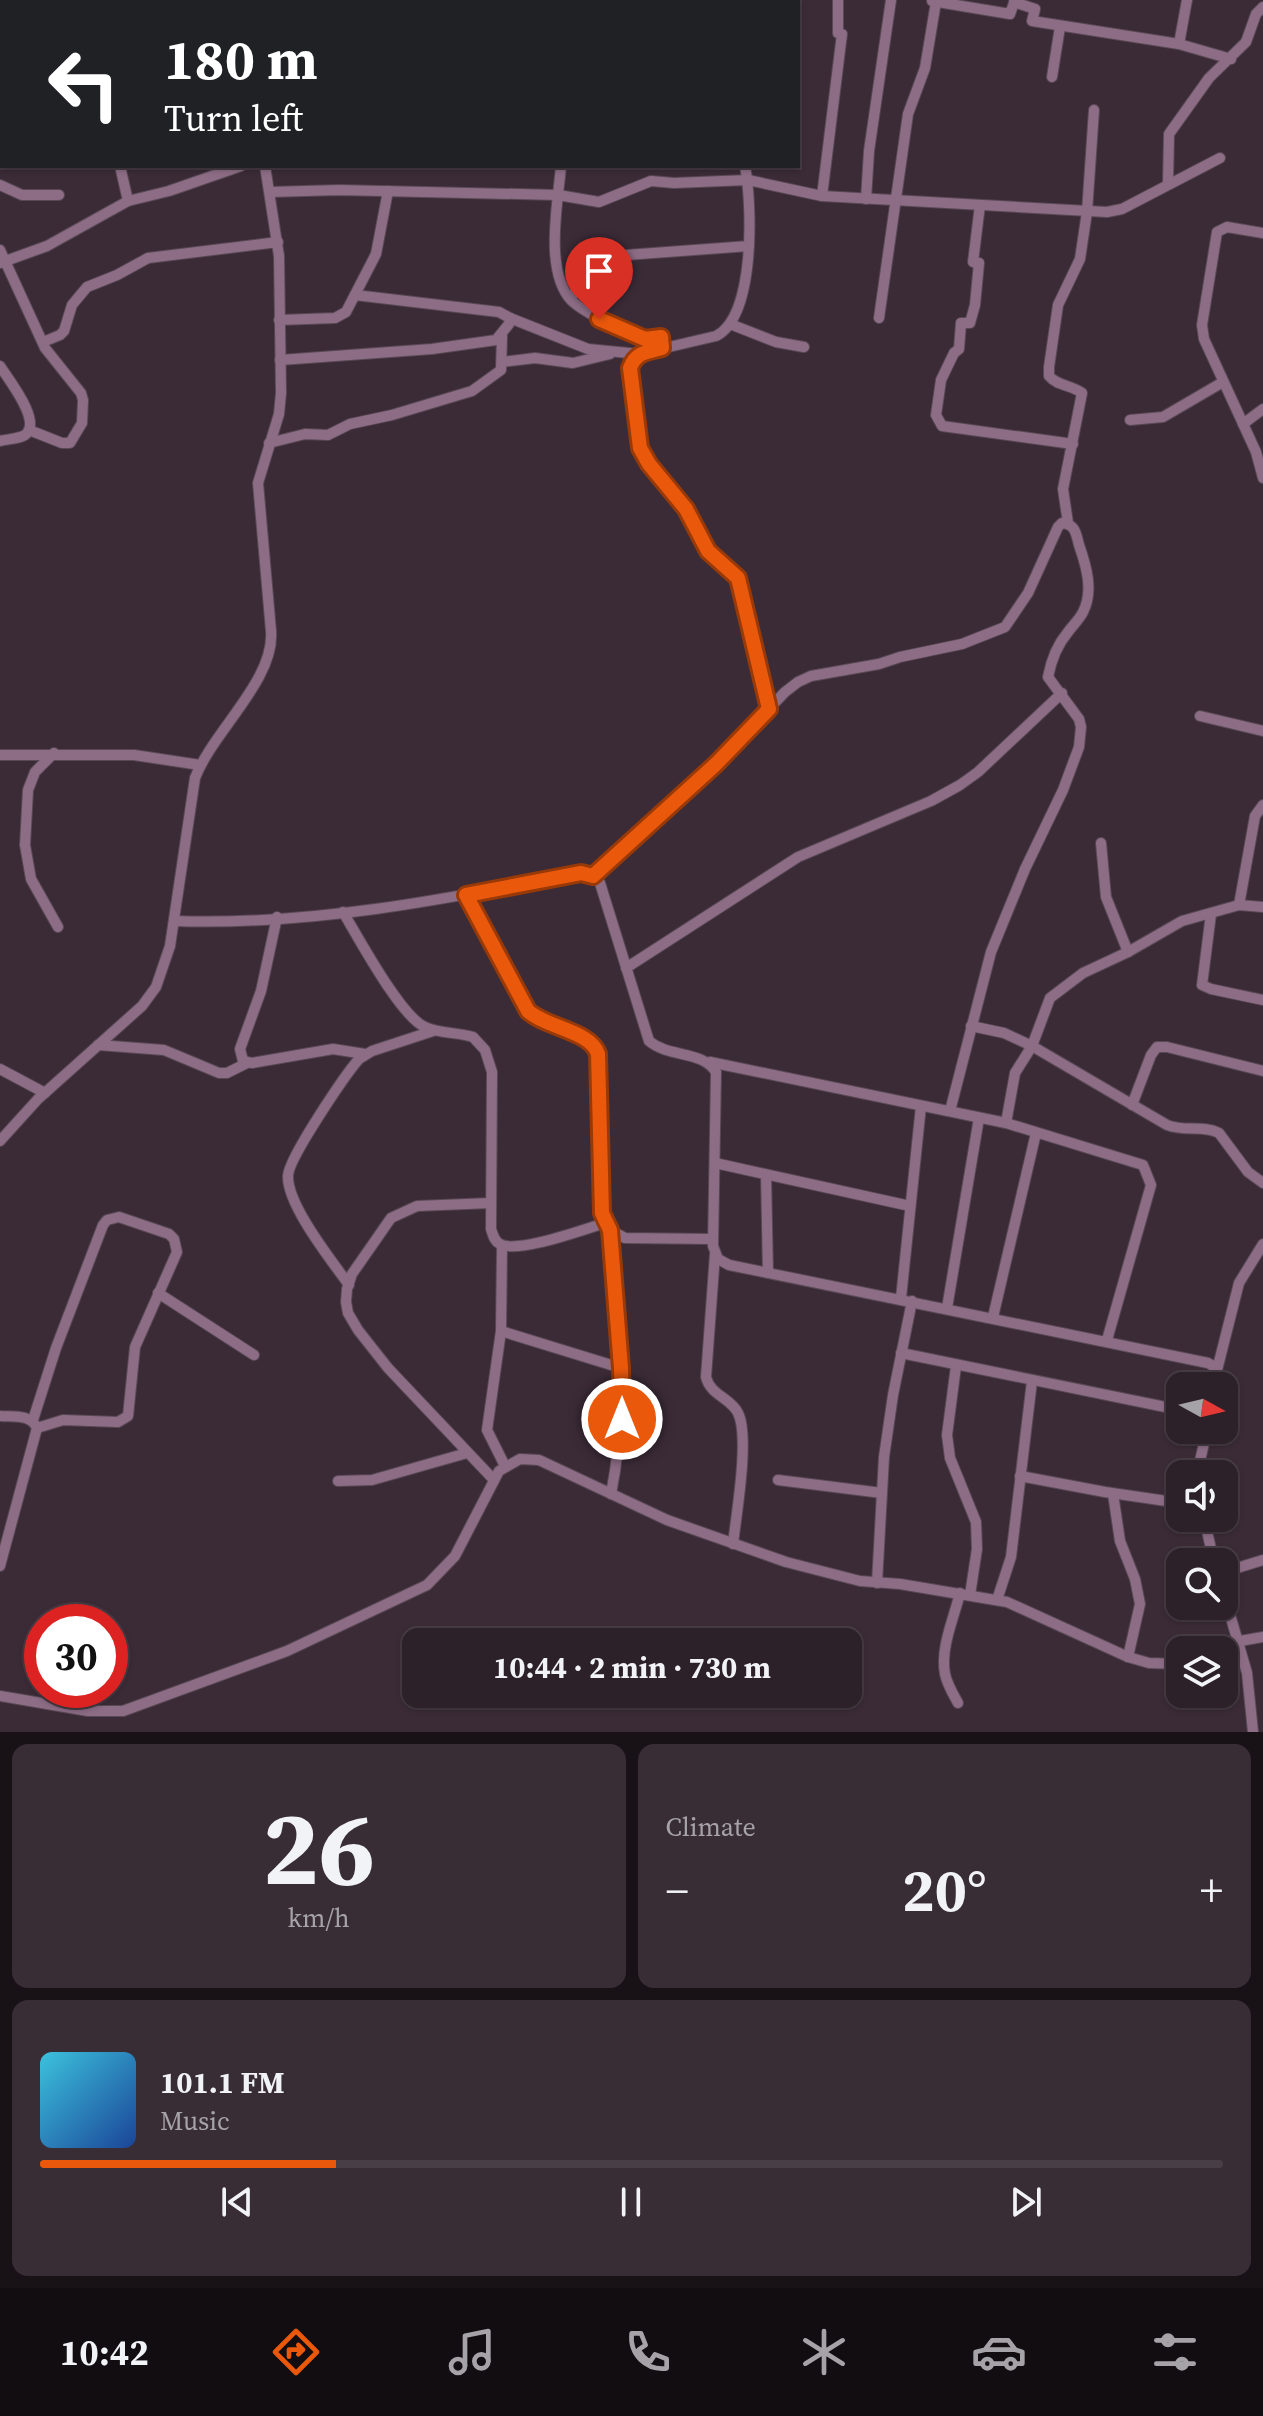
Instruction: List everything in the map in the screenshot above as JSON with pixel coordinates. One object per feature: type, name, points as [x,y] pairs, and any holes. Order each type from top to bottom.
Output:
[{"type":"street","points":[[822,196],[842,34],[838,33],[838,0]]},
{"type":"street","points":[[866,199],[869,151],[891,0]]},
{"type":"street","points":[[1179,44],[1187,0]]},
{"type":"street","points":[[879,318],[908,114],[925,68],[939,1],[1010,14],[1014,1],[1035,9],[1032,21],[1179,44],[1231,59]]},
{"type":"street","points":[[1168,184],[1169,134],[1209,78],[1246,42],[1256,14],[1263,7]]},
{"type":"street","points":[[1052,77],[1060,27]]},
{"type":"street","points":[[1068,523],[1063,489],[1082,393],[1052,381],[1049,367],[1058,305],[1080,259],[1087,212],[1094,110]]},
{"type":"street","points":[[270,192],[558,195],[599,202],[651,181],[748,180],[822,196],[1107,212],[1122,209],[1220,158]]},
{"type":"street","points":[[120,168],[128,201]]},
{"type":"street","points":[[195,168],[198,180]]},
{"type":"street","points":[[4,262],[47,246],[128,201],[235,168]]},
{"type":"street","points":[[0,1141],[45,1093],[142,1006],[156,987],[170,946],[191,801],[200,765],[271,654],[258,483],[281,402],[278,242],[265,168]]},
{"type":"street","points":[[561,168],[556,258],[569,297],[599,319],[645,339],[661,337],[662,348]]},
{"type":"street","points":[[355,295],[499,312],[588,349],[614,353],[639,354],[716,336],[730,324],[745,288],[749,246],[745,168]]},
{"type":"street","points":[[0,185],[22,195],[59,195]]},
{"type":"street","points":[[279,320],[341,317],[376,254],[388,191]]},
{"type":"street","points":[[980,205],[973,262],[979,263],[975,305],[970,323],[961,323],[959,349],[943,374],[936,415],[942,426],[1073,444]]},
{"type":"street","points":[[1263,233],[1227,227],[1217,232],[1202,325],[1204,339],[1256,452],[1263,478]]},
{"type":"street","points":[[43,342],[64,331],[72,305],[87,287],[148,258],[278,242]]},
{"type":"street","points":[[569,297],[609,271],[618,257],[749,246]]},
{"type":"street","points":[[0,250],[43,342],[83,400],[82,423],[70,443],[62,443],[29,430]]},
{"type":"street","points":[[269,443],[305,434],[328,435],[350,424],[472,391],[501,370],[502,336],[510,318]]},
{"type":"street","points":[[730,324],[776,342],[804,347]]},
{"type":"street","points":[[280,360],[432,349],[496,340],[502,336]]},
{"type":"street","points":[[502,362],[535,358],[573,363],[614,353]]},
{"type":"street","points":[[639,354],[633,359],[630,377],[640,448],[649,464],[686,509],[708,551],[738,578],[769,709]]},
{"type":"street","points":[[0,366],[30,416],[29,430],[24,436],[0,441]]},
{"type":"street","points":[[1130,420],[1163,417],[1223,382]]},
{"type":"street","points":[[1243,424],[1263,409]]},
{"type":"street","points":[[593,876],[716,764],[785,692],[811,676],[962,644],[1005,627],[1028,593],[1058,527],[1068,523],[1075,528],[1087,569],[1088,599],[1050,662],[1048,677],[1079,719],[1079,747],[991,952],[950,1111]]},
{"type":"street","points":[[626,968],[798,857],[931,801],[960,785],[978,772],[1062,693]]},
{"type":"street","points":[[1200,716],[1263,731]]},
{"type":"street","points":[[54,753],[35,772],[28,790],[25,845],[31,879],[58,927]]},
{"type":"street","points":[[0,755],[148,756],[200,765]]},
{"type":"street","points":[[1239,905],[1255,816],[1263,805]]},
{"type":"street","points":[[1101,843],[1106,897],[1128,952]]},
{"type":"street","points":[[174,921],[213,922],[343,912],[466,895],[581,873],[593,876],[600,883],[649,1041],[661,1049],[710,1062],[1006,1123],[1143,1165],[1151,1185],[1107,1340]]},
{"type":"street","points":[[466,895],[528,1011],[540,1022],[589,1040],[596,1047],[602,1213],[608,1227],[621,1368],[622,1419],[611,1494]]},
{"type":"street","points":[[1006,1123],[1015,1073],[1032,1046],[1050,998],[1083,973],[1182,921],[1239,905],[1263,907]]},
{"type":"street","points":[[343,912],[392,991],[421,1026],[473,1037],[480,1041],[489,1057],[493,1091],[491,1229],[496,1242],[502,1246],[520,1247],[608,1227],[625,1238],[654,1241],[713,1239]]},
{"type":"street","points":[[1211,914],[1202,985],[1263,1000]]},
{"type":"street","points":[[247,1063],[240,1056],[240,1049],[261,991],[277,917]]},
{"type":"street","points":[[971,1026],[1004,1033],[1032,1046],[1176,1128],[1219,1133],[1248,1172],[1263,1183]]},
{"type":"street","points":[[349,1285],[302,1214],[289,1186],[288,1173],[353,1065],[365,1054],[435,1030]]},
{"type":"street","points":[[98,1045],[164,1050],[219,1073],[227,1073],[247,1063],[333,1049],[365,1054]]},
{"type":"street","points":[[1132,1105],[1157,1047],[1263,1071]]},
{"type":"street","points":[[710,1062],[717,1081],[715,1254],[706,1377],[713,1391],[733,1405],[741,1421],[733,1544]]},
{"type":"street","points":[[0,1069],[45,1093]]},
{"type":"street","points":[[877,1583],[882,1493],[888,1428],[901,1353],[910,1206],[921,1106]]},
{"type":"street","points":[[947,1308],[979,1118]]},
{"type":"street","points":[[993,1317],[1036,1133]]},
{"type":"street","points":[[715,1163],[910,1206]]},
{"type":"street","points":[[766,1175],[768,1273]]},
{"type":"street","points":[[491,1203],[417,1206],[404,1210],[382,1228],[352,1274],[348,1313],[358,1330],[426,1410],[494,1480]]},
{"type":"street","points":[[0,1416],[35,1424],[63,1420],[118,1422],[128,1416],[135,1347],[176,1256],[174,1239],[169,1234],[127,1219],[113,1217],[107,1220],[56,1348],[35,1424],[0,1566]]},
{"type":"street","points":[[715,1254],[724,1263],[1107,1340],[1208,1363],[1217,1370],[1239,1283],[1263,1244]]},
{"type":"street","points":[[502,1246],[501,1331],[487,1430],[505,1466]]},
{"type":"street","points":[[158,1293],[254,1355]]},
{"type":"street","points":[[501,1331],[621,1368]]},
{"type":"street","points":[[901,1353],[1166,1407]]},
{"type":"street","points":[[956,1366],[947,1435],[950,1458],[976,1522],[977,1549],[947,1644],[944,1665],[945,1676],[958,1703]]},
{"type":"street","points":[[997,1600],[1011,1557],[1032,1381]]},
{"type":"street","points":[[338,1481],[372,1480],[467,1453]]},
{"type":"street","points":[[0,1696],[88,1711],[123,1711],[287,1651],[427,1585],[455,1556],[494,1480],[505,1466],[520,1459],[539,1460],[667,1520],[786,1562],[877,1583],[965,1594],[1021,1606],[1092,1643],[1149,1663],[1166,1664]]},
{"type":"street","points":[[1020,1476],[1166,1501]]},
{"type":"street","points":[[778,1480],[882,1493]]},
{"type":"street","points":[[1113,1494],[1122,1548],[1135,1579],[1140,1604],[1128,1657]]},
{"type":"street","points":[[1238,1568],[1263,1560]]},
{"type":"street","points":[[1233,1620],[1247,1673],[1253,1732]]},
{"type":"street","points":[[1240,1641],[1263,1637]]},
{"type":"route","points":[[599,319],[645,339],[661,337],[662,348],[639,354],[630,368],[640,448],[643,457],[686,509],[708,551],[738,578],[769,709],[716,764],[593,876],[581,873],[466,895],[528,1011],[540,1022],[589,1040],[596,1047],[602,1213],[610,1230],[622,1419]]}]
